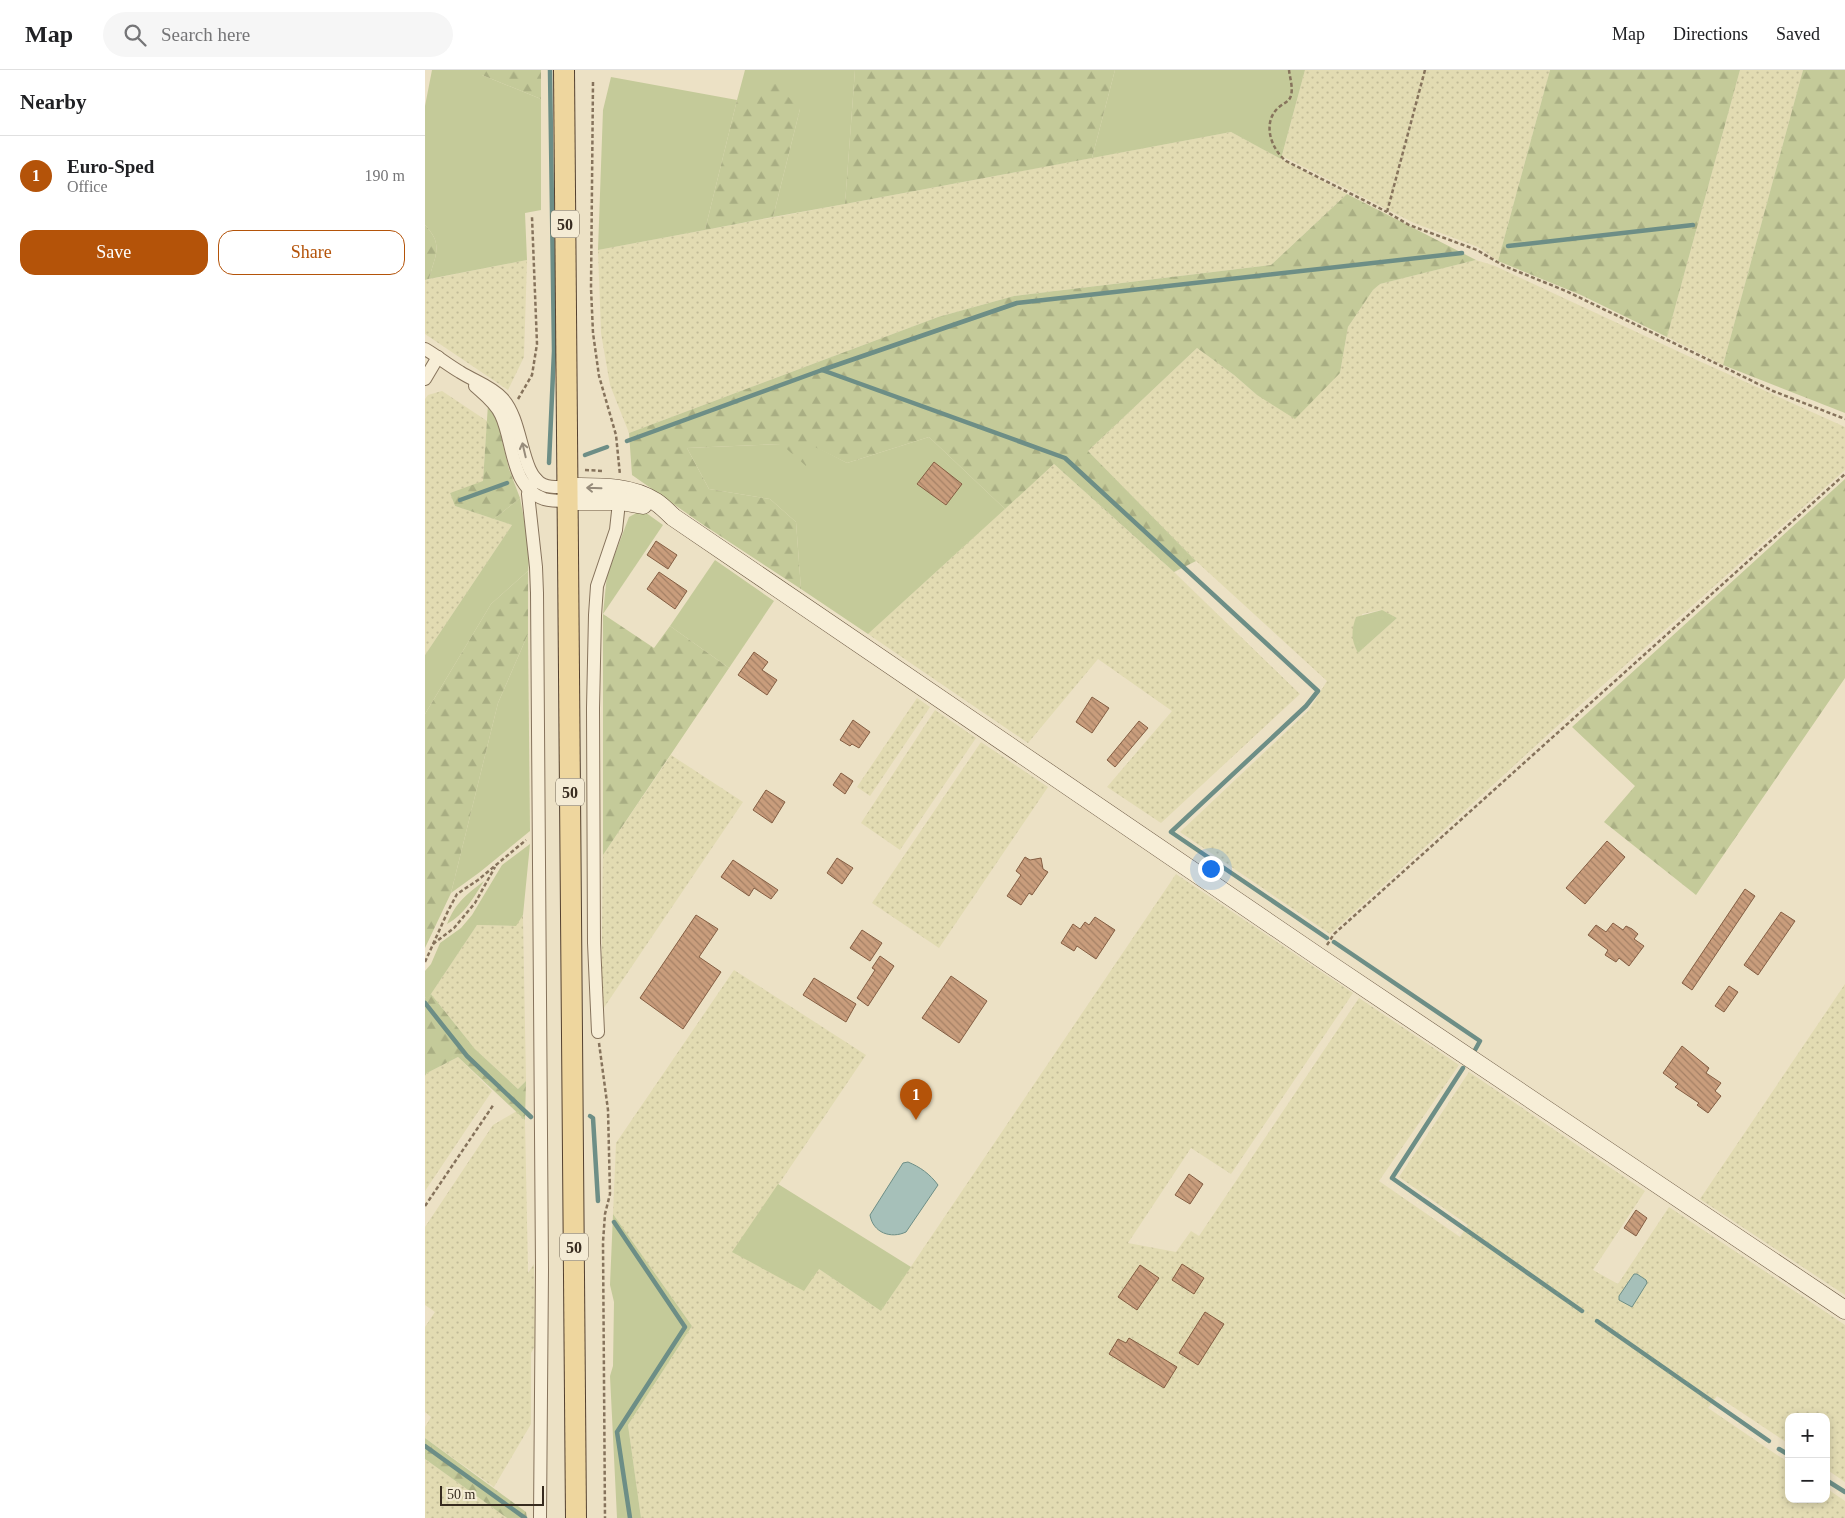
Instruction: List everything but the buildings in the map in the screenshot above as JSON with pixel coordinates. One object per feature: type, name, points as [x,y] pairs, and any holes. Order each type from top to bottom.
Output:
[{"type":"main road","name":"50","points":[[564,70],[576,1518]]},
{"type":"street","points":[[425,349],[502,398],[517,425],[532,484],[536,567],[539,831],[542,1269],[540,1518]]},
{"type":"street","points":[[425,379],[438,357]]},
{"type":"street","points":[[460,372],[482,392],[501,414],[507,429],[518,473],[532,484],[545,499],[567,494],[620,495],[673,517],[1319,957],[1845,1310]]},
{"type":"street","points":[[598,1032],[594,943],[593,708],[595,615],[597,586],[616,530],[620,495]]},
{"type":"path","points":[[1289,70],[1292,89],[1291,96],[1279,107],[1269,122],[1269,130],[1279,155],[1286,161],[1409,225],[1477,250],[1503,266],[1566,292],[1773,391],[1845,419]]},
{"type":"path","points":[[1387,212],[1425,70]]},
{"type":"path","points":[[593,82],[591,288],[593,333],[599,376],[616,435],[620,495]]},
{"type":"path","points":[[510,410],[530,380],[537,344],[532,217]]},
{"type":"path","points":[[1319,957],[1334,934],[1845,474]]},
{"type":"path","points":[[425,962],[457,894],[495,866],[518,845],[539,831]]},
{"type":"path","points":[[433,944],[454,928],[475,903],[495,866]]},
{"type":"path","points":[[598,1032],[608,1110],[610,1194],[605,1214],[603,1242],[605,1518]]},
{"type":"path","points":[[425,1206],[494,1104]]},
{"type":"shaded area","points":[[1305,70],[1550,70],[1498,261],[1478,247],[1414,223],[1282,156]]},
{"type":"shaded area","points":[[1740,70],[1803,70],[1723,365],[1667,337]]},
{"type":"shaded area","points":[[1231,132],[1347,194],[1271,265],[1014,296],[938,317],[629,433],[610,385],[601,333],[598,250]]},
{"type":"shaded area","points":[[527,260],[524,357],[508,390],[425,334],[425,280]]},
{"type":"shaded area","points":[[1476,260],[1495,266],[1845,427],[1845,470],[1576,709],[1330,934],[1180,832],[1309,710],[1327,681],[1196,561],[1088,451],[1197,348],[1234,375],[1257,395],[1340,373],[1348,327],[1373,290],[1380,284]],"holes":[[[1381,610],[1397,618],[1358,653],[1362,614]]]},
{"type":"shaded area","points":[[442,391],[487,421],[483,482],[450,493],[455,506],[512,525],[425,655],[425,399],[428,395]]},
{"type":"shaded area","points":[[1054,464],[1174,572],[1300,694],[1161,823],[1107,787],[1172,711],[1098,659],[1028,743],[868,634]]},
{"type":"shaded area","points":[[917,698],[930,707],[870,796],[857,787]]},
{"type":"shaded area","points":[[935,710],[976,738],[900,850],[861,823]]},
{"type":"shaded area","points":[[981,742],[1048,787],[939,948],[872,903]]},
{"type":"shaded area","points":[[671,755],[743,802],[601,1012],[603,855]]},
{"type":"shaded area","points":[[1176,874],[1353,993],[1231,1174],[1191,1148],[1128,1243],[1176,1252],[1191,1231],[1199,1236],[1359,998],[1459,1065],[1379,1181],[1460,1237],[1468,1225],[1399,1177],[1469,1072],[1645,1191],[1593,1270],[1618,1284],[1669,1207],[1845,1325],[1845,1482],[1830,1472],[1830,1413],[1785,1413],[1785,1441],[1717,1396],[1708,1408],[1785,1460],[1785,1503],[1830,1503],[1830,1491],[1845,1501],[1845,1518],[641,1518],[628,1425],[692,1326],[613,1214],[616,1143],[734,970],[866,1055],[733,1252],[819,1269],[881,1311]]},
{"type":"shaded area","points":[[523,915],[526,1081],[518,1089],[475,1049],[431,994],[477,925],[515,926]]},
{"type":"shaded area","points":[[1845,984],[1845,1295],[1700,1199]]},
{"type":"shaded area","points":[[458,1057],[492,1091],[425,1191],[425,1076],[427,1073]]},
{"type":"shaded area","points":[[517,1111],[525,1120],[528,1273],[534,1264],[537,1343],[531,1353],[531,1424],[494,1487],[425,1438],[425,1427],[431,1417],[425,1412],[425,1327],[435,1312],[425,1305],[425,1227],[493,1125]]},
{"type":"shaded area","points":[[425,1459],[507,1518],[425,1518]]},
{"type":"green space","points":[[432,70],[482,70],[482,75],[541,99],[541,210],[525,213],[527,260],[429,279],[436,250],[434,238],[425,225],[425,106]]},
{"type":"green space","points":[[482,70],[541,70],[541,99],[482,75]]},
{"type":"green space","points":[[745,70],[855,70],[845,204],[773,217],[800,109],[737,100]]},
{"type":"green space","points":[[855,70],[1115,70],[1092,158],[845,204]]},
{"type":"green space","points":[[1115,70],[1305,70],[1281,159],[1231,132],[1092,158]]},
{"type":"green space","points":[[1550,70],[1740,70],[1667,337],[1581,295],[1498,261]]},
{"type":"green space","points":[[1803,70],[1845,70],[1845,413],[1723,365]]},
{"type":"green space","points":[[611,77],[737,100],[705,230],[598,250],[603,110]]},
{"type":"green space","points":[[775,83],[800,109],[773,217],[705,230],[737,100]]},
{"type":"green space","points":[[1347,194],[1476,260],[1380,284],[1373,290],[1348,327],[1340,373],[1295,419],[1257,395],[1234,375],[1197,348],[1088,451],[1196,561],[1174,572],[1054,464],[1005,509],[929,437],[847,463],[813,446],[806,466],[781,444],[687,448],[709,489],[770,499],[796,522],[801,589],[632,475],[629,433],[938,317],[1014,296],[1271,265]]},
{"type":"green space","points":[[425,225],[434,238],[436,250],[429,279],[425,280]]},
{"type":"green space","points":[[488,404],[496,415],[509,469],[520,498],[494,519],[455,506],[450,493],[483,481]]},
{"type":"green space","points":[[929,437],[1005,509],[868,634],[801,589],[796,522],[770,499],[709,489],[687,448],[781,444],[813,445],[847,463]]},
{"type":"green space","points":[[1845,479],[1845,678],[1696,895],[1604,822],[1635,786],[1572,727]]},
{"type":"green space","points":[[520,498],[530,551],[528,571],[491,604],[425,714],[425,655],[512,525],[494,519]]},
{"type":"green space","points":[[642,510],[663,525],[603,614],[607,575],[629,517]]},
{"type":"green space","points":[[715,560],[774,601],[729,668],[670,626]]},
{"type":"green space","points":[[528,571],[528,634],[498,703],[451,893],[425,948],[425,714],[491,604]]},
{"type":"green space","points":[[1382,610],[1397,618],[1358,653],[1352,635],[1356,617]]},
{"type":"green space","points":[[603,614],[654,648],[670,626],[729,668],[603,855]]},
{"type":"green space","points":[[528,634],[530,831],[451,893],[498,703]]},
{"type":"green space","points":[[530,844],[523,915],[516,926],[477,925],[427,1000],[425,997],[425,971],[431,964],[440,943],[461,928],[472,915],[502,865]]},
{"type":"green space","points":[[484,881],[464,911],[447,924],[462,900]]},
{"type":"green space","points":[[431,994],[475,1049],[518,1089],[526,1081],[525,1120],[458,1057],[427,1073],[425,1076],[425,997],[427,999]]},
{"type":"green space","points":[[778,1184],[911,1267],[881,1311],[819,1269],[804,1291],[732,1252]]},
{"type":"green space","points":[[613,1214],[692,1326],[628,1425],[641,1518],[617,1518],[610,1376],[613,1366],[614,1302],[610,1285]]},
{"type":"green space","points":[[425,1438],[526,1512],[527,1518],[507,1518],[425,1459]]},
{"type":"water","points":[[908,1162],[925,1171],[938,1185],[906,1232],[894,1235],[883,1233],[875,1226],[870,1215],[903,1163]]},
{"type":"water","points":[[1634,1274],[1646,1280],[1647,1283],[1632,1307],[1619,1300],[1619,1296]]},
{"type":"waterway","points":[[549,463],[554,351],[550,70]]},
{"type":"waterway","points":[[1508,246],[1693,225]]},
{"type":"waterway","points":[[822,370],[1017,303],[1462,253]]},
{"type":"waterway","points":[[627,441],[822,370],[1065,458],[1318,691],[1306,706],[1171,832],[1327,938]]},
{"type":"waterway","points":[[585,455],[607,447]]},
{"type":"waterway","points":[[460,500],[507,483]]},
{"type":"waterway","points":[[1334,942],[1480,1041],[1475,1050]]},
{"type":"waterway","points":[[425,1003],[467,1056],[531,1117]]},
{"type":"waterway","points":[[1463,1068],[1392,1178],[1582,1311]]},
{"type":"waterway","points":[[590,1116],[593,1118],[598,1201]]},
{"type":"waterway","points":[[614,1222],[685,1327],[617,1432],[630,1518]]},
{"type":"waterway","points":[[1597,1321],[1769,1441]]},
{"type":"waterway","points":[[425,1446],[525,1518]]},
{"type":"waterway","points":[[1779,1449],[1785,1453]]},
{"type":"waterway","points":[[1830,1483],[1845,1492]]},
{"type":"place","name":"Euro-Sped","points":[[916,1120]]}]
